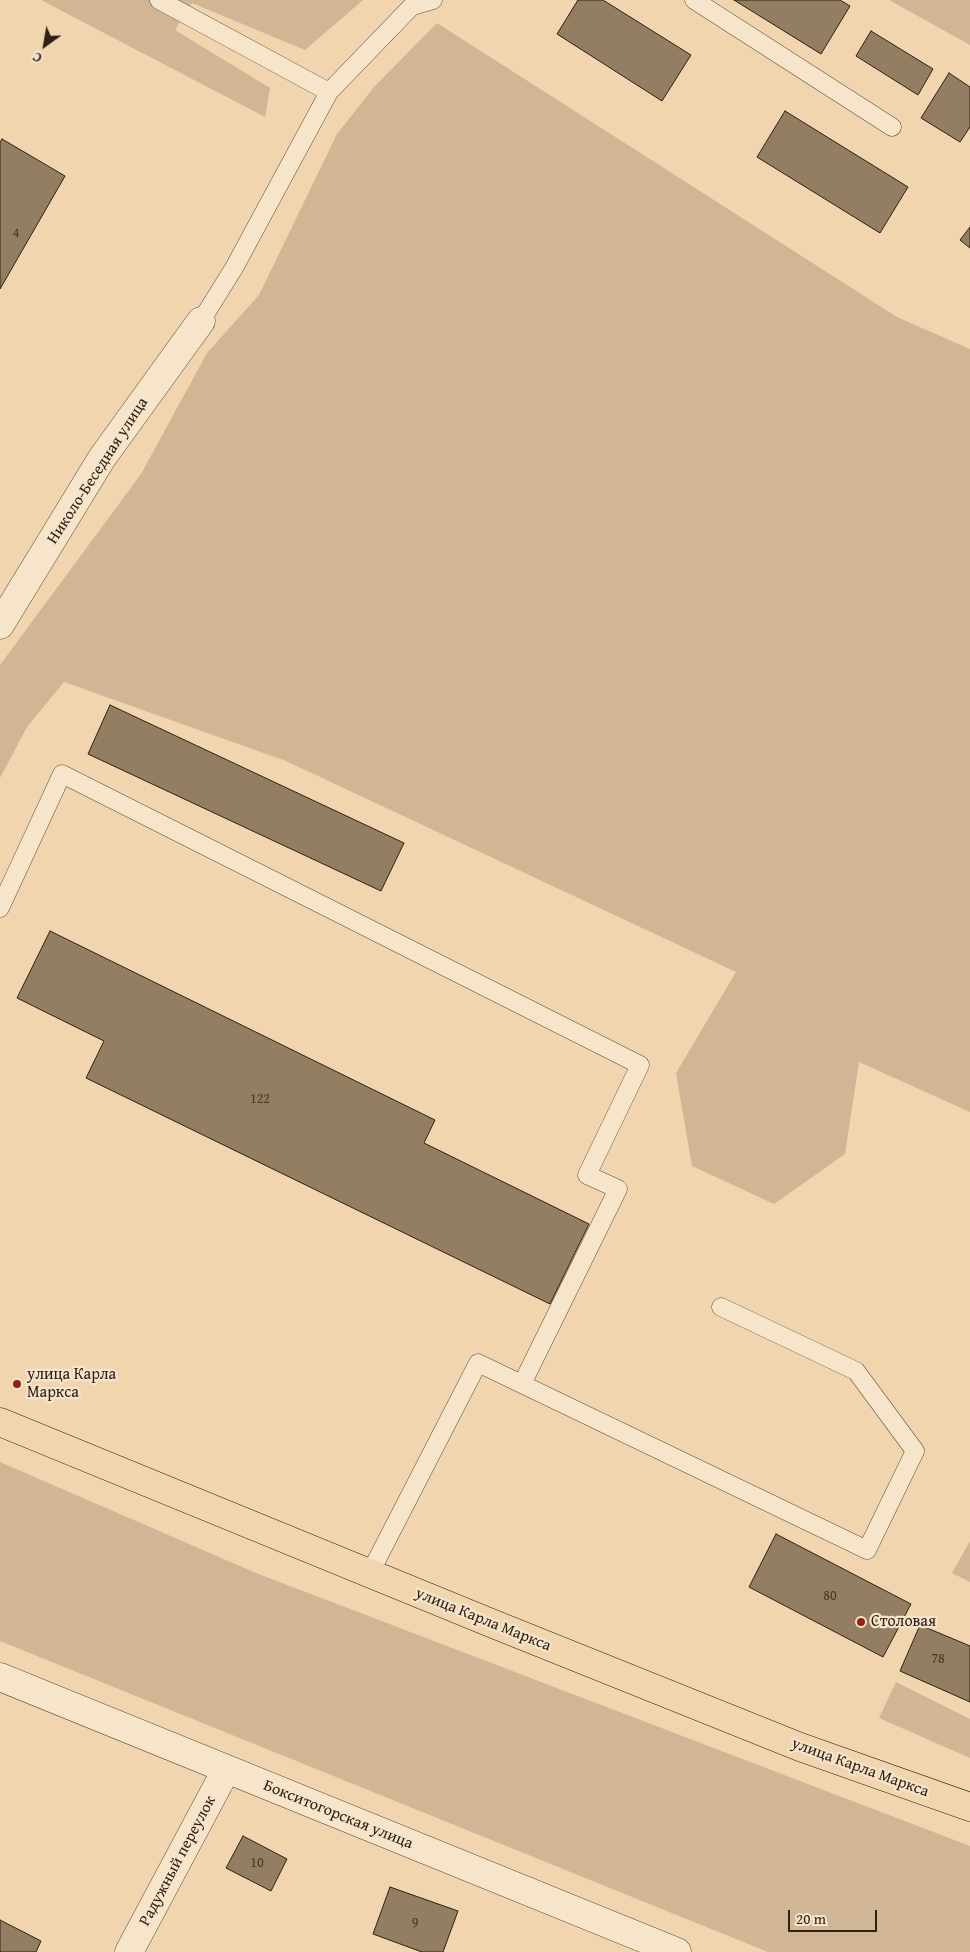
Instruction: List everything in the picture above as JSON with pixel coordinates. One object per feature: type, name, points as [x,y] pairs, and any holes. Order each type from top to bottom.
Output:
[{"type":"main road","name":"улица Карла Маркса","points":[[0,1422],[800,1747],[970,1807]]},
{"type":"street","name":"Николо-Беседная улица","points":[[0,624],[102,458],[201,321]]},
{"type":"street","name":"Бокситогорская улица","points":[[0,1677],[677,1952]]},
{"type":"street","name":"Радужный переулок","points":[[129,1952],[226,1770]]},
{"type":"lane","points":[[159,0],[329,92]]},
{"type":"lane","points":[[201,321],[234,268],[329,92],[412,6],[433,0]]},
{"type":"lane","points":[[694,0],[892,127]]},
{"type":"lane","points":[[0,908],[62,774],[640,1065],[587,1175],[618,1189],[522,1384]]},
{"type":"lane","points":[[370,1573],[478,1363],[867,1550],[914,1452],[856,1371],[721,1307]]},
{"type":"shaded area","points":[[41,0],[363,0],[305,50],[192,3],[175,30],[270,88],[265,117]]},
{"type":"shaded area","points":[[889,0],[970,0],[970,45]]},
{"type":"shaded area","points":[[437,23],[897,317],[970,349],[970,1112],[859,1062],[845,1154],[774,1204],[692,1166],[676,1073],[736,972],[286,761],[64,682],[27,727],[0,778],[0,665],[141,474],[207,353],[259,295],[337,134],[374,87]]},
{"type":"shaded area","points":[[0,1462],[256,1573],[970,1846],[970,1952],[768,1952],[0,1641]]},
{"type":"shaded area","points":[[970,1541],[970,1582],[952,1573]]},
{"type":"shaded area","points":[[896,1682],[970,1719],[970,1758],[879,1718]]},
{"type":"building","points":[[578,0],[603,0],[691,55],[662,101],[557,34]]},
{"type":"building","points":[[734,0],[840,0],[850,6],[821,54]]},
{"type":"building","points":[[871,31],[933,69],[918,95],[856,56]]},
{"type":"building","points":[[949,73],[970,87],[970,127],[960,142],[921,118]]},
{"type":"building","points":[[785,111],[908,187],[880,233],[757,157]]},
{"type":"building","points":[[2,139],[65,176],[0,289],[0,142]]},
{"type":"building","points":[[970,227],[970,248],[960,240]]},
{"type":"building","points":[[110,705],[404,843],[381,891],[88,754]]},
{"type":"building","points":[[50,931],[435,1120],[424,1143],[589,1224],[550,1304],[86,1078],[104,1041],[17,998]]},
{"type":"building","points":[[776,1534],[911,1604],[883,1657],[749,1587]]},
{"type":"building","points":[[920,1625],[970,1646],[970,1702],[900,1671]]},
{"type":"building","points":[[243,1836],[287,1859],[271,1891],[226,1868]]},
{"type":"building","points":[[390,1887],[458,1911],[443,1952],[422,1952],[373,1934]]},
{"type":"building","points":[[0,1920],[41,1941],[36,1952],[0,1952]]},
{"type":"place","name":"улица Карла Маркса","points":[[17,1384]]},
{"type":"place","name":"Столовая","points":[[861,1622]]}]
